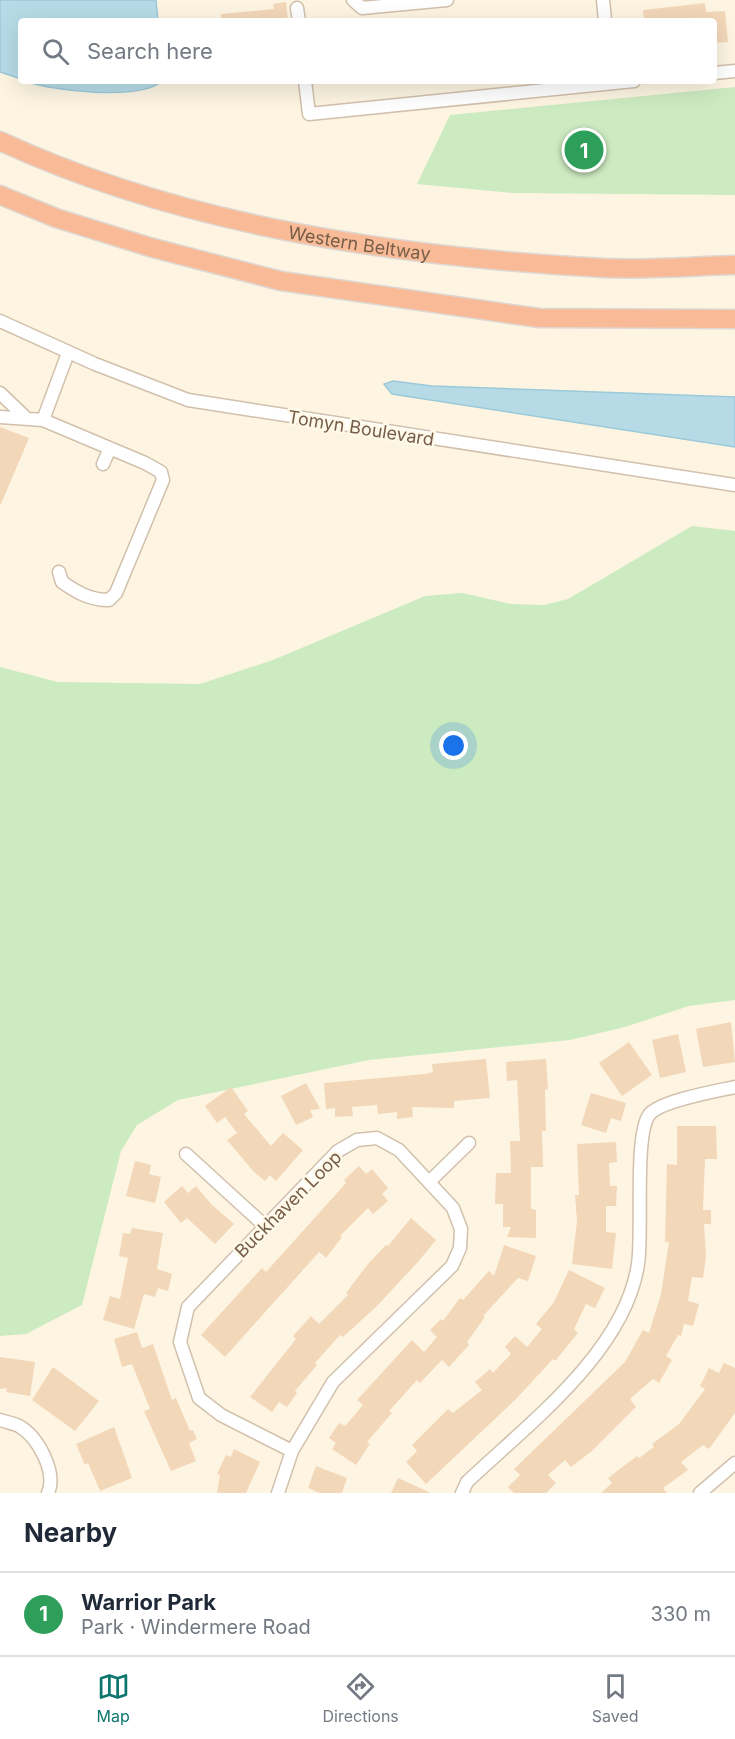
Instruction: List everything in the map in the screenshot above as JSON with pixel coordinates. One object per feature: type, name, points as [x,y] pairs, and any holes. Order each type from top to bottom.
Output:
[{"type":"highway","name":"Western Beltway","points":[[0,141],[43,161],[168,205],[292,233],[366,244],[606,268],[735,265]]},
{"type":"highway","points":[[0,195],[56,218],[153,248],[280,281],[539,318],[735,325]]},
{"type":"highway","points":[[539,318],[735,319]]},
{"type":"street","points":[[353,0],[362,8],[444,0]]},
{"type":"street","points":[[603,0],[605,18]]},
{"type":"street","points":[[717,73],[735,71]]},
{"type":"street","points":[[305,84],[309,114],[592,84]]},
{"type":"street","name":"Tomyn Boulevard","points":[[0,321],[68,352],[188,400],[735,485]]},
{"type":"street","points":[[43,420],[68,352]]},
{"type":"street","points":[[0,393],[26,418]]},
{"type":"street","points":[[0,417],[43,420],[161,472],[163,480],[117,593],[109,600],[93,600],[62,582],[59,572]]},
{"type":"street","points":[[103,464],[110,448]]},
{"type":"street","points":[[462,1493],[468,1482],[579,1374],[608,1336],[628,1297],[638,1264],[642,1135],[650,1114],[662,1106],[735,1087]]},
{"type":"street","name":"Buckhaven Loop","points":[[278,1493],[292,1451],[333,1382],[452,1266],[460,1248],[461,1229],[453,1208],[399,1150],[377,1138],[357,1140],[338,1151],[188,1307],[180,1342],[199,1398],[221,1415],[292,1451]]},
{"type":"street","points":[[429,1182],[469,1143]]},
{"type":"street","points":[[186,1154],[266,1226]]},
{"type":"street","points":[[0,1420],[20,1426],[44,1454],[50,1469],[48,1493]]},
{"type":"street","points":[[700,1493],[735,1463]]},
{"type":"green space","points":[[735,87],[735,195],[512,193],[417,184],[450,115]]},
{"type":"green space","points":[[692,526],[735,531],[735,1000],[689,1006],[625,1027],[570,1040],[369,1060],[178,1100],[137,1125],[121,1151],[82,1305],[26,1334],[0,1336],[0,667],[58,682],[200,684],[273,660],[425,596],[462,593],[511,604],[544,605],[568,599]]},
{"type":"water","points":[[0,0],[156,0],[158,18],[18,18],[18,78],[0,72]]},
{"type":"water","points":[[35,84],[156,84],[135,91],[116,92],[74,91]]},
{"type":"water","points":[[393,381],[432,386],[735,397],[735,447],[392,394],[384,384]]},
{"type":"building","points":[[286,2],[288,18],[221,18],[221,14],[274,9],[273,4]]},
{"type":"building","points":[[705,3],[706,12],[725,11],[728,42],[717,43],[717,18],[644,18],[643,10]]},
{"type":"building","points":[[0,427],[29,438],[1,504],[0,504]]},
{"type":"building","points":[[731,1022],[735,1062],[703,1067],[696,1029]]},
{"type":"building","points":[[678,1034],[686,1072],[660,1078],[652,1040]]},
{"type":"building","points":[[629,1042],[652,1075],[622,1096],[599,1063]]},
{"type":"building","points":[[486,1059],[490,1098],[454,1101],[454,1108],[412,1107],[413,1117],[397,1119],[397,1112],[378,1114],[377,1105],[352,1107],[353,1116],[335,1117],[335,1108],[326,1109],[324,1083],[425,1074],[433,1072],[432,1064]]},
{"type":"building","points":[[546,1059],[548,1089],[545,1090],[546,1131],[542,1131],[543,1167],[531,1167],[531,1209],[536,1210],[536,1238],[507,1237],[511,1227],[503,1227],[503,1204],[495,1204],[496,1173],[511,1173],[510,1141],[520,1141],[517,1080],[507,1081],[506,1062]]},
{"type":"building","points":[[306,1083],[320,1109],[310,1110],[313,1117],[296,1125],[281,1096]]},
{"type":"building","points":[[231,1087],[248,1111],[244,1114],[271,1146],[283,1133],[303,1150],[276,1181],[270,1175],[265,1181],[254,1172],[227,1140],[237,1133],[225,1117],[217,1123],[205,1106]]},
{"type":"building","points":[[591,1093],[626,1103],[621,1121],[611,1118],[606,1133],[581,1125]]},
{"type":"building","points":[[677,1126],[716,1126],[717,1159],[705,1159],[703,1210],[711,1210],[711,1224],[704,1224],[706,1257],[703,1278],[692,1277],[688,1301],[699,1304],[693,1326],[684,1324],[681,1336],[678,1335],[666,1356],[672,1360],[659,1383],[653,1379],[630,1399],[636,1407],[592,1451],[571,1467],[565,1460],[548,1475],[556,1483],[546,1493],[514,1493],[508,1487],[520,1475],[514,1469],[625,1362],[643,1330],[649,1333],[661,1294],[669,1242],[665,1242],[667,1164],[677,1165]]},
{"type":"building","points":[[616,1142],[617,1162],[609,1163],[610,1186],[617,1186],[616,1206],[606,1206],[606,1232],[616,1233],[612,1269],[572,1264],[577,1221],[575,1195],[579,1195],[577,1144]]},
{"type":"building","points":[[135,1161],[151,1165],[149,1174],[161,1177],[155,1203],[126,1196]]},
{"type":"building","points":[[359,1166],[366,1174],[372,1169],[388,1188],[382,1194],[388,1201],[373,1214],[368,1208],[340,1236],[342,1237],[326,1258],[319,1252],[225,1357],[201,1335],[262,1268],[266,1272],[346,1183],[344,1180]]},
{"type":"building","points":[[182,1186],[188,1193],[196,1186],[211,1204],[234,1224],[215,1244],[187,1218],[181,1223],[164,1202]]},
{"type":"building","points":[[411,1218],[436,1240],[417,1263],[377,1306],[343,1337],[340,1335],[315,1363],[317,1365],[295,1391],[297,1393],[287,1407],[279,1402],[272,1412],[250,1397],[296,1339],[293,1336],[311,1316],[319,1324],[348,1295],[346,1293],[368,1264],[386,1245],[388,1246]]},
{"type":"building","points":[[132,1228],[163,1233],[157,1269],[172,1274],[168,1291],[158,1288],[155,1297],[144,1294],[134,1329],[103,1320],[110,1296],[120,1299],[128,1258],[119,1256],[123,1233],[130,1234]]},
{"type":"building","points":[[504,1245],[536,1256],[528,1281],[518,1278],[483,1316],[485,1317],[467,1342],[469,1345],[449,1367],[442,1360],[420,1383],[417,1380],[389,1411],[392,1413],[367,1442],[370,1444],[356,1465],[332,1449],[336,1443],[329,1438],[339,1423],[345,1426],[363,1405],[357,1400],[412,1340],[424,1352],[437,1337],[430,1330],[441,1319],[443,1321],[460,1298],[463,1300],[489,1271],[494,1276]]},
{"type":"building","points":[[569,1270],[605,1288],[595,1308],[586,1304],[574,1329],[578,1333],[555,1361],[553,1359],[516,1399],[426,1484],[406,1462],[417,1451],[412,1445],[448,1409],[453,1413],[482,1390],[475,1382],[490,1369],[493,1373],[511,1354],[505,1347],[515,1336],[527,1347],[542,1329],[536,1324],[554,1302]]},
{"type":"building","points":[[137,1332],[142,1348],[153,1344],[172,1400],[176,1398],[190,1431],[193,1430],[197,1439],[189,1443],[196,1461],[171,1471],[144,1411],[150,1409],[132,1364],[122,1367],[114,1339]]},
{"type":"building","points":[[0,1357],[35,1362],[30,1396],[6,1392],[7,1388],[0,1389]]},
{"type":"building","points":[[724,1363],[735,1368],[735,1413],[709,1449],[703,1445],[681,1462],[688,1470],[663,1488],[667,1493],[601,1493],[612,1483],[608,1478],[637,1456],[639,1458],[654,1447],[652,1444],[679,1424],[705,1389],[700,1386],[709,1368],[719,1373]]},
{"type":"building","points":[[53,1367],[99,1401],[75,1431],[32,1400]]},
{"type":"building","points":[[114,1427],[132,1478],[100,1491],[88,1463],[85,1465],[76,1444]]},
{"type":"building","points":[[234,1449],[260,1462],[246,1493],[217,1493],[220,1475],[217,1474],[226,1455],[231,1457]]},
{"type":"building","points":[[316,1466],[347,1478],[342,1493],[320,1493],[308,1488]]},
{"type":"building","points":[[398,1478],[431,1493],[391,1493]]},
{"type":"place","name":"Warrior Park","points":[[584,150]]}]
